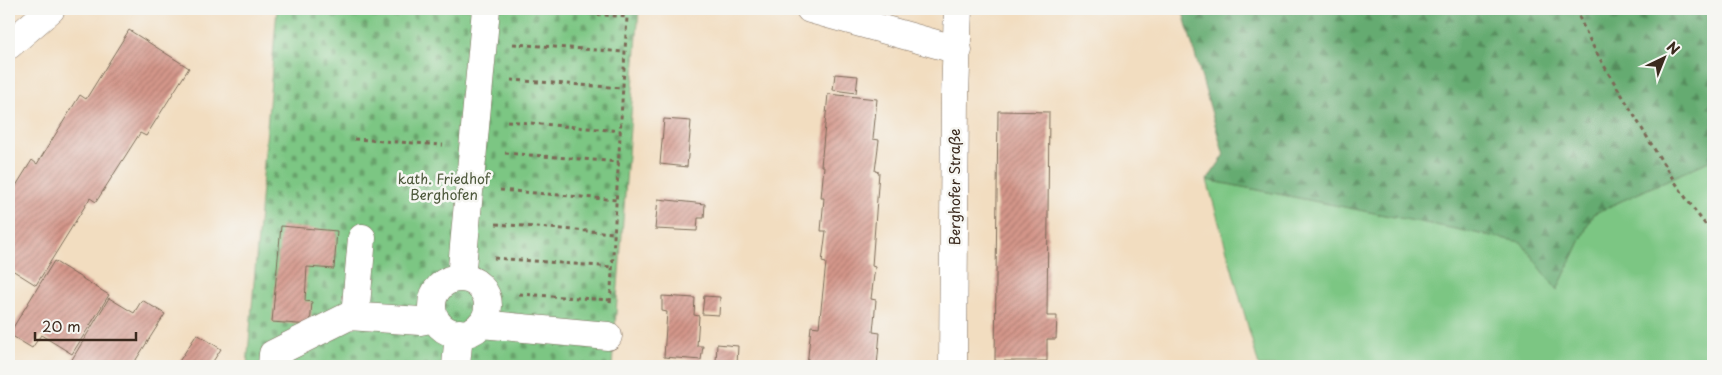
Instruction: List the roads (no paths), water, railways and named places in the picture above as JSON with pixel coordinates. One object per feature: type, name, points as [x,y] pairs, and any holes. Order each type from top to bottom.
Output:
[{"type":"street","points":[[9,45],[51,9]]},
{"type":"street","points":[[456,366],[470,329],[488,312],[487,298],[470,275],[467,222],[486,9]]},
{"type":"street","points":[[810,9],[958,50]]},
{"type":"street","name":"Berghofer Straße","points":[[953,366],[955,96],[958,9]]},
{"type":"street","points":[[355,316],[362,238]]},
{"type":"street","points":[[470,275],[453,279],[439,287],[432,302],[435,318],[444,329],[608,336]]},
{"type":"street","points":[[272,366],[273,354],[349,316],[420,321],[435,318]]},
{"type":"park label","name":"kath. Friedhof Berghofen","points":[[444,187]]}]
